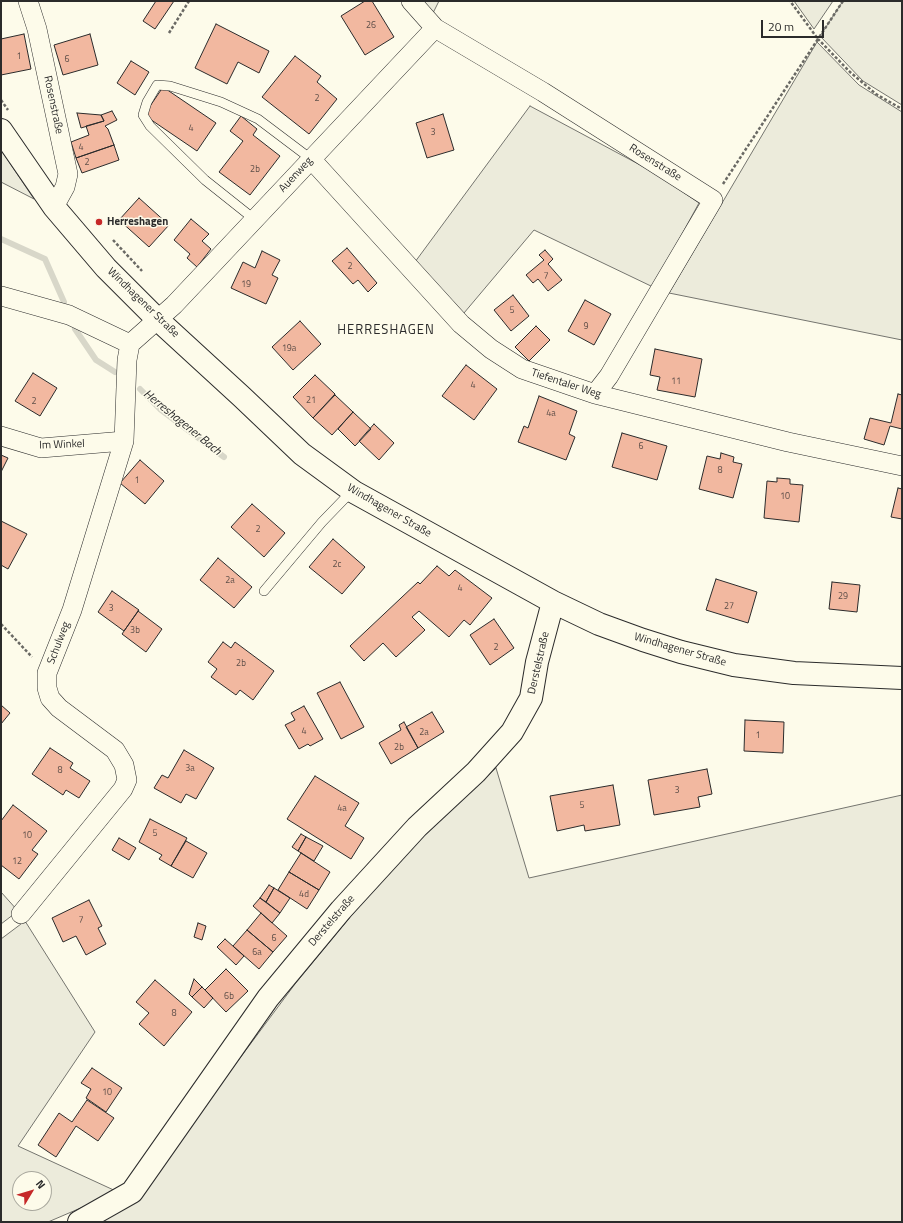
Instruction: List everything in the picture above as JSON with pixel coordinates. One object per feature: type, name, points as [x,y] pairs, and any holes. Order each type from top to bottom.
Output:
[{"type":"main road","name":"Windhagener Straße","points":[[5,121],[54,207],[106,268],[156,319],[302,454],[352,491],[553,602],[599,624],[643,640],[681,652],[734,665],[794,673],[902,678]]},
{"type":"main road","name":"Derstelstraße","points":[[79,1222],[132,1192],[268,998],[356,893],[417,827],[476,772],[512,732],[531,698],[537,662],[553,602]]},
{"type":"street","name":"Rosenstraße","points":[[28,1],[37,30],[68,174],[64,187],[54,207]]},
{"type":"street","name":"Rosenstraße","points":[[411,1],[435,28],[550,96],[713,200]]},
{"type":"street","name":"Auenweg","points":[[156,319],[174,305],[435,28]]},
{"type":"street","name":"Tiefentaler Weg","points":[[311,159],[461,324],[491,349],[522,369],[595,394],[788,442],[902,466]]},
{"type":"street","points":[[595,394],[609,376],[713,200]]},
{"type":"street","points":[[1,296],[69,315],[130,344],[156,319]]},
{"type":"street","name":"Schulweg","points":[[21,914],[123,789],[127,780],[124,765],[114,750],[60,708],[50,698],[47,688],[47,673],[72,610],[124,441],[127,360],[130,344]]},
{"type":"street","name":"Im Winkel","points":[[1,436],[41,448],[124,441]]},
{"type":"lane","points":[[254,219],[205,180],[150,126],[143,115],[147,102],[157,85],[170,86],[221,102],[258,119],[311,159]]},
{"type":"lane","points":[[264,591],[322,522],[352,491]]},
{"type":"path","points":[[169,32],[189,1]]},
{"type":"path","points":[[790,1],[818,39],[855,77],[876,94],[902,109]]},
{"type":"path","points":[[713,200],[843,1]]},
{"type":"path","points":[[1,100],[5,121]]},
{"type":"path","points":[[110,237],[147,277]]},
{"type":"path","points":[[1,624],[47,673]]},
{"type":"shaded area","points":[[415,1],[439,1],[430,19]]},
{"type":"shaded area","points":[[794,1],[833,1],[814,29]]},
{"type":"shaded area","points":[[843,1],[902,1],[902,105],[863,81],[820,36]]},
{"type":"shaded area","points":[[817,42],[859,85],[902,112],[902,340],[669,293]]},
{"type":"shaded area","points":[[530,106],[657,174],[699,203],[653,287],[534,230],[464,313],[415,262]]},
{"type":"shaded area","points":[[1,150],[34,199],[1,182]]},
{"type":"shaded area","points":[[496,768],[529,878],[902,795],[902,1222],[94,1222],[205,1105],[295,984],[374,888],[434,825]]},
{"type":"shaded area","points":[[1,892],[18,911],[1,924]]},
{"type":"shaded area","points":[[25,921],[95,1032],[18,1146],[118,1192],[48,1222],[1,1222],[1,939]]},
{"type":"building","points":[[156,1],[174,1],[155,29],[143,21]]},
{"type":"building","points":[[365,1],[372,1],[394,37],[365,55],[341,16]]},
{"type":"building","points":[[216,24],[269,51],[259,73],[238,62],[227,84],[195,68]]},
{"type":"building","points":[[24,34],[31,69],[1,75],[1,39]]},
{"type":"building","points":[[90,34],[98,65],[63,75],[54,45]]},
{"type":"building","points":[[295,56],[321,76],[317,82],[337,99],[309,134],[262,97]]},
{"type":"building","points":[[131,61],[149,72],[135,95],[117,83]]},
{"type":"building","points":[[163,87],[216,123],[197,151],[144,115]]},
{"type":"building","points":[[112,111],[117,120],[105,126],[108,129],[114,145],[76,158],[71,142],[89,135],[86,126],[104,121],[101,115]]},
{"type":"building","points":[[77,113],[101,115],[104,121],[81,128]]},
{"type":"building","points":[[443,114],[454,150],[427,158],[416,123]]},
{"type":"building","points":[[241,116],[257,129],[253,135],[280,156],[250,195],[219,172],[243,141],[230,131]]},
{"type":"building","points":[[114,145],[119,160],[82,173],[76,158]]},
{"type":"building","points":[[139,198],[169,225],[149,247],[119,220]]},
{"type":"building","points":[[191,219],[209,234],[202,241],[211,249],[197,267],[187,258],[190,254],[174,240]]},
{"type":"building","points":[[347,248],[377,283],[368,292],[358,280],[353,284],[332,261]]},
{"type":"building","points":[[545,250],[553,259],[548,264],[562,280],[548,291],[538,279],[533,283],[526,275],[544,260],[539,255]]},
{"type":"building","points":[[262,251],[280,260],[272,275],[278,278],[266,304],[231,288],[243,262],[255,268]]},
{"type":"building","points":[[513,295],[529,316],[511,331],[494,310]]},
{"type":"building","points":[[585,300],[611,314],[594,345],[568,331]]},
{"type":"building","points":[[300,321],[321,344],[293,370],[272,347]]},
{"type":"building","points":[[536,326],[550,340],[529,361],[515,347]]},
{"type":"building","points":[[655,349],[702,359],[695,397],[657,390],[660,377],[650,375]]},
{"type":"building","points":[[466,365],[497,389],[474,420],[442,396]]},
{"type":"building","points":[[33,373],[57,388],[40,416],[15,401]]},
{"type":"building","points":[[315,375],[335,394],[313,418],[293,397]]},
{"type":"building","points":[[898,394],[902,395],[902,429],[890,426],[884,445],[864,439],[870,418],[891,423]]},
{"type":"building","points":[[335,395],[353,412],[332,435],[313,418]]},
{"type":"building","points":[[539,396],[577,411],[569,434],[575,437],[566,460],[518,442],[524,426],[528,428]]},
{"type":"building","points":[[353,412],[371,429],[355,446],[338,429]]},
{"type":"building","points":[[374,424],[394,443],[379,460],[359,441]]},
{"type":"building","points":[[622,433],[667,446],[657,480],[612,467]]},
{"type":"building","points":[[721,453],[734,457],[733,462],[742,464],[733,498],[699,489],[707,456],[720,459]]},
{"type":"building","points":[[1,455],[8,458],[1,472]]},
{"type":"building","points":[[140,460],[164,481],[145,504],[120,483]]},
{"type":"building","points":[[777,478],[790,479],[790,484],[803,485],[799,522],[764,518],[767,481],[777,482]]},
{"type":"building","points":[[898,488],[902,489],[902,519],[891,517]]},
{"type":"building","points":[[252,504],[285,533],[264,557],[231,527]]},
{"type":"building","points":[[1,521],[27,534],[8,569],[1,565]]},
{"type":"building","points":[[333,539],[365,567],[342,594],[309,567]]},
{"type":"building","points":[[218,558],[252,587],[234,608],[200,580]]},
{"type":"building","points":[[437,566],[449,576],[455,570],[492,598],[470,625],[464,620],[449,637],[419,611],[412,617],[425,630],[396,657],[383,643],[364,661],[350,646],[418,582],[420,584]]},
{"type":"building","points":[[716,579],[757,592],[748,623],[706,610]]},
{"type":"building","points":[[832,582],[860,585],[857,612],[829,609]]},
{"type":"building","points":[[112,591],[139,610],[124,631],[98,612]]},
{"type":"building","points":[[138,611],[162,629],[146,652],[122,634]]},
{"type":"building","points":[[494,619],[514,648],[490,665],[470,635]]},
{"type":"building","points":[[223,642],[231,648],[235,642],[274,671],[253,700],[240,690],[236,695],[211,677],[217,669],[208,662]]},
{"type":"building","points":[[340,682],[364,727],[341,739],[317,693]]},
{"type":"building","points":[[1,705],[10,713],[1,724]]},
{"type":"building","points":[[304,706],[323,739],[310,746],[308,744],[299,749],[285,725],[295,720],[291,713]]},
{"type":"building","points":[[432,712],[444,732],[418,748],[406,727]]},
{"type":"building","points":[[745,720],[784,722],[783,753],[744,751]]},
{"type":"building","points":[[404,722],[418,748],[391,764],[379,743],[401,730],[399,725]]},
{"type":"building","points":[[50,748],[73,763],[70,768],[90,781],[79,798],[66,790],[63,795],[32,774]]},
{"type":"building","points":[[184,750],[214,768],[196,799],[186,794],[181,803],[154,788],[162,775],[168,778]]},
{"type":"building","points":[[707,769],[712,794],[698,797],[700,807],[654,815],[648,780]]},
{"type":"building","points":[[315,776],[359,803],[345,826],[364,838],[351,859],[287,819]]},
{"type":"building","points":[[613,785],[620,825],[585,831],[584,825],[557,831],[550,796]]},
{"type":"building","points":[[13,805],[47,831],[32,850],[38,854],[19,879],[1,865],[1,821]]},
{"type":"building","points":[[150,819],[187,838],[171,866],[159,859],[162,855],[139,842]]},
{"type":"building","points":[[301,834],[306,837],[298,851],[292,847]]},
{"type":"building","points":[[306,837],[323,846],[314,861],[298,851]]},
{"type":"building","points":[[119,838],[136,848],[129,860],[112,850]]},
{"type":"building","points":[[186,841],[207,853],[193,878],[171,866]]},
{"type":"building","points":[[301,853],[330,872],[319,890],[289,872]]},
{"type":"building","points":[[289,872],[319,890],[307,909],[278,890]]},
{"type":"building","points":[[269,885],[274,888],[266,902],[260,898]]},
{"type":"building","points":[[274,888],[290,898],[280,913],[266,902]]},
{"type":"building","points":[[260,898],[280,913],[272,923],[253,906]]},
{"type":"building","points":[[89,900],[102,926],[98,928],[106,944],[86,955],[76,936],[63,942],[52,918]]},
{"type":"building","points":[[261,913],[287,936],[273,952],[247,930]]},
{"type":"building","points":[[198,923],[206,926],[202,940],[194,937]]},
{"type":"building","points":[[247,930],[273,952],[259,969],[233,946]]},
{"type":"building","points":[[225,939],[244,956],[236,965],[217,947]]},
{"type":"building","points":[[226,969],[248,991],[226,1012],[205,990]]},
{"type":"building","points":[[194,979],[202,987],[192,997],[189,994]]},
{"type":"building","points":[[155,980],[192,1012],[164,1046],[139,1024],[149,1013],[136,1002]]},
{"type":"building","points":[[202,987],[213,998],[204,1008],[192,997]]},
{"type":"building","points":[[92,1068],[122,1088],[106,1112],[86,1098],[91,1089],[81,1083]]},
{"type":"building","points":[[87,1100],[114,1118],[98,1141],[76,1126],[56,1157],[38,1145],[59,1113],[72,1122]]},
{"type":"waterway","name":"Herreshagener Bach","points":[[1,239],[45,259],[64,302]]},
{"type":"waterway","name":"Herreshagener Bach","points":[[75,329],[96,360],[115,372]]},
{"type":"waterway","name":"Herreshagener Bach","points":[[140,389],[160,409],[224,457]]},
{"type":"place","name":"Herreshagen","points":[[99,222]]},
{"type":"district","name":"HERRESHAGEN","points":[[386,331]]}]
